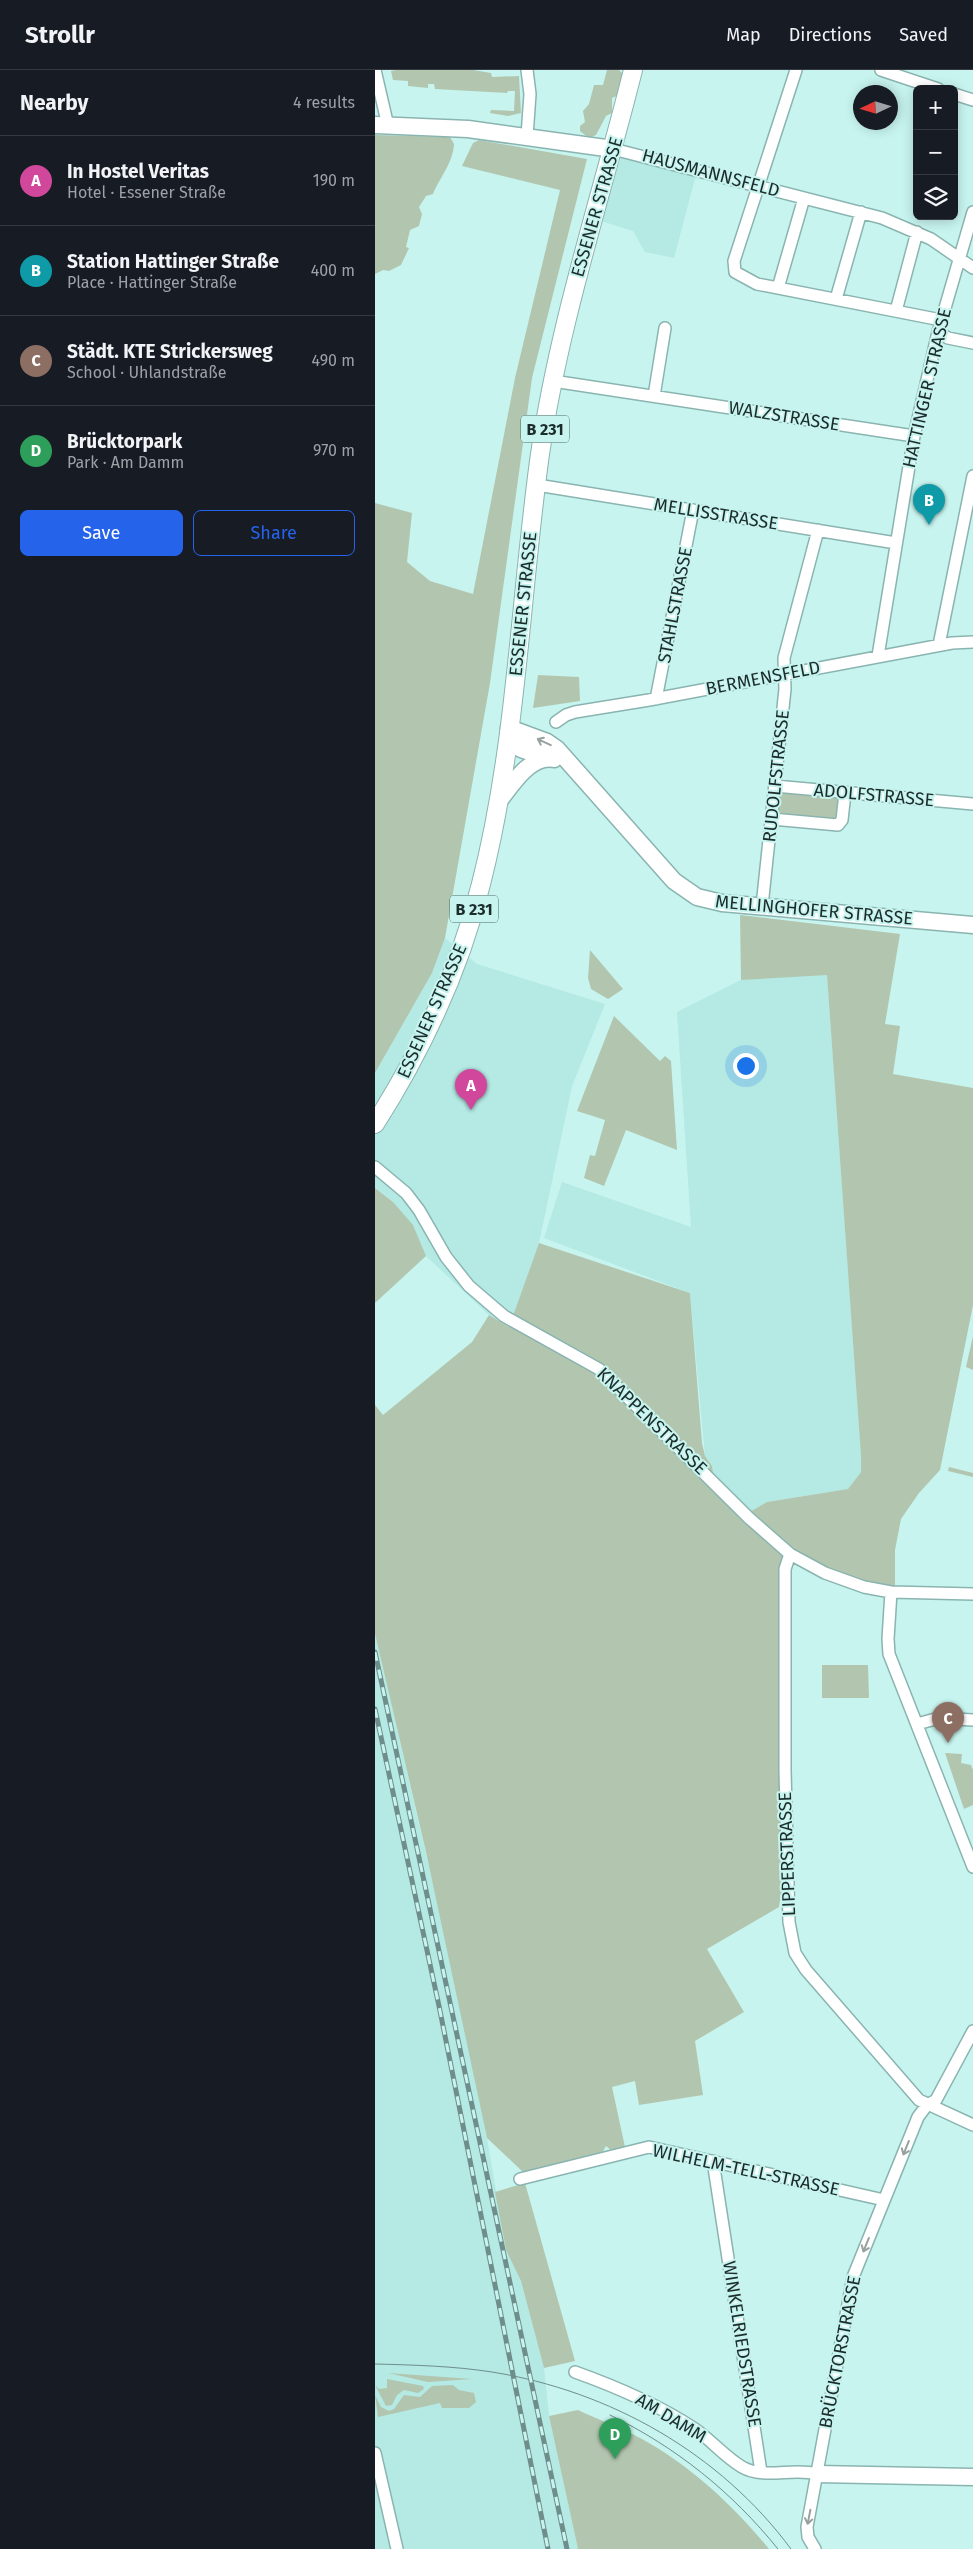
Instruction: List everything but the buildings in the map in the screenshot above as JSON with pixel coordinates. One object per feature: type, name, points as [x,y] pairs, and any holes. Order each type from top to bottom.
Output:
[{"type":"main road","name":"ESSENER STRASSE","points":[[375,1124],[421,1044],[456,965],[481,886],[499,801],[537,485],[553,381],[578,273],[633,70]]},
{"type":"main road","name":"HAUSMANNSFELD","points":[[382,125],[467,129],[613,149]]},
{"type":"main road","points":[[509,728],[511,739],[518,748],[572,765]]},
{"type":"main road","name":"MELLINGHOFER STRASSE","points":[[509,728],[553,746],[572,765],[671,878],[684,889],[711,901],[973,925]]},
{"type":"main road","points":[[499,801],[525,770],[549,758]]},
{"type":"main road","points":[[817,2479],[973,2477]]},
{"type":"street","points":[[375,70],[382,125]]},
{"type":"street","points":[[527,70],[530,94],[527,136]]},
{"type":"street","points":[[796,70],[734,261],[734,269],[738,276],[750,282],[941,320]]},
{"type":"street","points":[[881,70],[926,85]]},
{"type":"street","points":[[958,95],[973,100]]},
{"type":"street","name":"HAUSMANNSFELD","points":[[613,149],[861,212],[917,232],[973,268]]},
{"type":"street","points":[[778,288],[804,198]]},
{"type":"street","points":[[836,300],[861,212]]},
{"type":"street","name":"HATTINGER STRASSE","points":[[878,656],[913,436],[941,320],[958,257],[973,212]]},
{"type":"street","points":[[896,311],[917,232]]},
{"type":"street","points":[[653,396],[665,328]]},
{"type":"street","points":[[938,332],[948,338],[973,343]]},
{"type":"street","name":"WALZSTRASSE","points":[[553,381],[913,436]]},
{"type":"street","points":[[939,645],[973,476]]},
{"type":"street","name":"MELLISSTRASSE","points":[[537,485],[896,542]]},
{"type":"street","name":"STAHLSTRASSE","points":[[656,699],[693,510]]},
{"type":"street","name":"RUDOLFSTRASSE","points":[[762,906],[785,689],[783,674],[784,658],[818,530]]},
{"type":"street","name":"BERMENSFELD","points":[[556,722],[566,715],[575,712],[656,699],[939,645],[973,642]]},
{"type":"street","name":"ADOLFSTRASSE","points":[[775,786],[973,804]]},
{"type":"street","points":[[772,818],[838,826],[842,820],[845,793]]},
{"type":"street","name":"KNAPPENSTRASSE","points":[[375,1167],[406,1193],[419,1210],[446,1256],[469,1286],[504,1316],[599,1369],[749,1518],[790,1554],[809,1566],[863,1587],[891,1592],[973,1594]]},
{"type":"street","name":"LIPPERSTRASSE","points":[[790,1554],[785,1569],[785,1770],[788,1906],[791,1940],[797,1956],[807,1970],[919,2100],[973,2125]]},
{"type":"street","points":[[891,1592],[888,1649],[973,1867]]},
{"type":"street","points":[[917,1724],[937,1719],[973,1720]]},
{"type":"street","name":"BRÜCKTORSTRASSE","points":[[815,2549],[808,2537],[807,2527],[853,2277],[918,2117],[927,2105],[936,2100],[940,2094],[973,2031]]},
{"type":"street","name":"WILHELM-TELL-STRASSE","points":[[520,2179],[649,2147],[884,2200]]},
{"type":"street","name":"WINKELRIEDSTRASSE","points":[[713,2161],[761,2472]]},
{"type":"street","name":"AM DAMM","points":[[575,2372],[622,2390],[665,2411],[705,2437],[742,2467],[761,2472]]},
{"type":"street","points":[[376,2459],[397,2549]]},
{"type":"street","points":[[761,2472],[803,2471],[817,2479]]},
{"type":"shaded area","points":[[614,150],[697,171],[674,258],[645,252],[633,231],[595,219]]},
{"type":"shaded area","points":[[445,938],[477,964],[605,1004],[572,1086],[539,1243],[509,1328],[489,1315],[426,1256],[393,1202],[375,1188],[375,1073],[432,973]]},
{"type":"shaded area","points":[[827,974],[861,1473],[848,1489],[767,1502],[746,1514],[715,1485],[712,1466],[705,1456],[690,1293],[544,1238],[562,1182],[691,1227],[677,1012],[741,980]]},
{"type":"shaded area","points":[[375,1634],[442,1923],[487,2138],[506,2250],[521,2281],[544,2368],[549,2416],[578,2549],[375,2549]]},
{"type":"green space","points":[[473,70],[491,73],[492,77],[519,76],[521,113],[508,116],[490,113],[491,110],[514,111],[515,91],[508,91],[507,93],[435,89],[434,84],[428,84],[428,88],[408,86],[408,81],[393,80],[391,71]]},
{"type":"green space","points":[[607,70],[619,70],[623,74],[622,83],[618,88],[619,95],[612,98],[612,113],[606,116],[596,135],[589,138],[580,131],[580,126],[585,122],[583,111],[589,104],[594,85],[603,85]]},
{"type":"green space","points":[[375,135],[450,137],[454,144],[449,164],[433,194],[426,196],[419,207],[422,214],[419,226],[410,230],[406,247],[409,248],[401,265],[389,271],[383,270],[375,274]]},
{"type":"green space","points":[[479,140],[587,159],[532,378],[490,683],[445,938],[432,973],[375,1073],[375,503],[412,513],[407,562],[430,581],[473,594],[515,378],[560,190],[462,166],[473,143]]},
{"type":"green space","points":[[538,675],[579,677],[580,701],[533,708]]},
{"type":"green space","points":[[775,786],[845,793],[842,820],[772,819]]},
{"type":"green space","points":[[740,915],[900,934],[885,1024],[900,1026],[893,1074],[973,1088],[973,1305],[940,1470],[919,1493],[901,1519],[895,1550],[895,1590],[817,1570],[746,1514],[767,1502],[848,1489],[861,1472],[861,1456],[827,975],[741,980]]},
{"type":"green space","points":[[590,950],[623,989],[608,999],[591,989],[588,978]]},
{"type":"green space","points":[[614,1016],[660,1061],[665,1056],[671,1061],[677,1150],[626,1130],[604,1186],[584,1178],[590,1155],[595,1156],[605,1120],[577,1111]]},
{"type":"green space","points":[[375,1188],[393,1202],[413,1225],[426,1256],[375,1303]]},
{"type":"green space","points":[[539,1243],[690,1293],[702,1443],[705,1456],[712,1466],[715,1485],[789,1554],[788,1846],[779,1907],[707,1949],[744,2012],[695,2041],[703,2095],[639,2105],[635,2081],[612,2087],[625,2147],[612,2151],[606,2146],[602,2153],[524,2173],[487,2138],[426,1852],[375,1634],[375,1405],[383,1415],[472,1342],[489,1315],[509,1327]]},
{"type":"green space","points":[[973,1336],[973,1370],[966,1367]]},
{"type":"green space","points":[[949,1467],[973,1473],[973,1477],[948,1471]]},
{"type":"green space","points":[[822,1665],[868,1665],[869,1698],[822,1698]]},
{"type":"green space","points":[[945,1753],[962,1754],[961,1763],[971,1765],[973,1770],[973,1805],[964,1809]]},
{"type":"green space","points":[[525,2183],[575,2361],[544,2368],[521,2281],[506,2250],[495,2192]]},
{"type":"green space","points":[[388,2373],[472,2379],[428,2382]]},
{"type":"green space","points":[[387,2379],[423,2386],[424,2389],[418,2393],[404,2390],[397,2395],[392,2405],[386,2406],[375,2385],[379,2389],[387,2388]]},
{"type":"green space","points":[[453,2385],[459,2390],[474,2393],[476,2402],[469,2408],[442,2408],[440,2403],[378,2417],[375,2395],[381,2407],[389,2411],[394,2409],[404,2395],[420,2397],[432,2386]]},
{"type":"green space","points":[[578,2410],[634,2435],[678,2462],[726,2502],[769,2549],[578,2549],[549,2416]]},
{"type":"tram line","points":[[375,2364],[419,2365],[492,2372],[536,2381],[579,2394],[620,2411],[659,2432],[696,2456],[731,2484],[763,2515],[791,2549]]},
{"type":"tram line","points":[[610,2415],[658,2441],[702,2473],[742,2509],[778,2549]]},
{"type":"railway","points":[[375,1652],[567,2549]]},
{"type":"railway","points":[[375,1709],[439,2006],[548,2549]]},
{"type":"place","name":"Station Hattinger Straße","points":[[929,525]]},
{"type":"place","name":"In Hostel Veritas","points":[[471,1110]]},
{"type":"place","name":"Städt. KTE Strickersweg","points":[[948,1743]]},
{"type":"place","name":"Brücktorpark","points":[[615,2459]]}]
